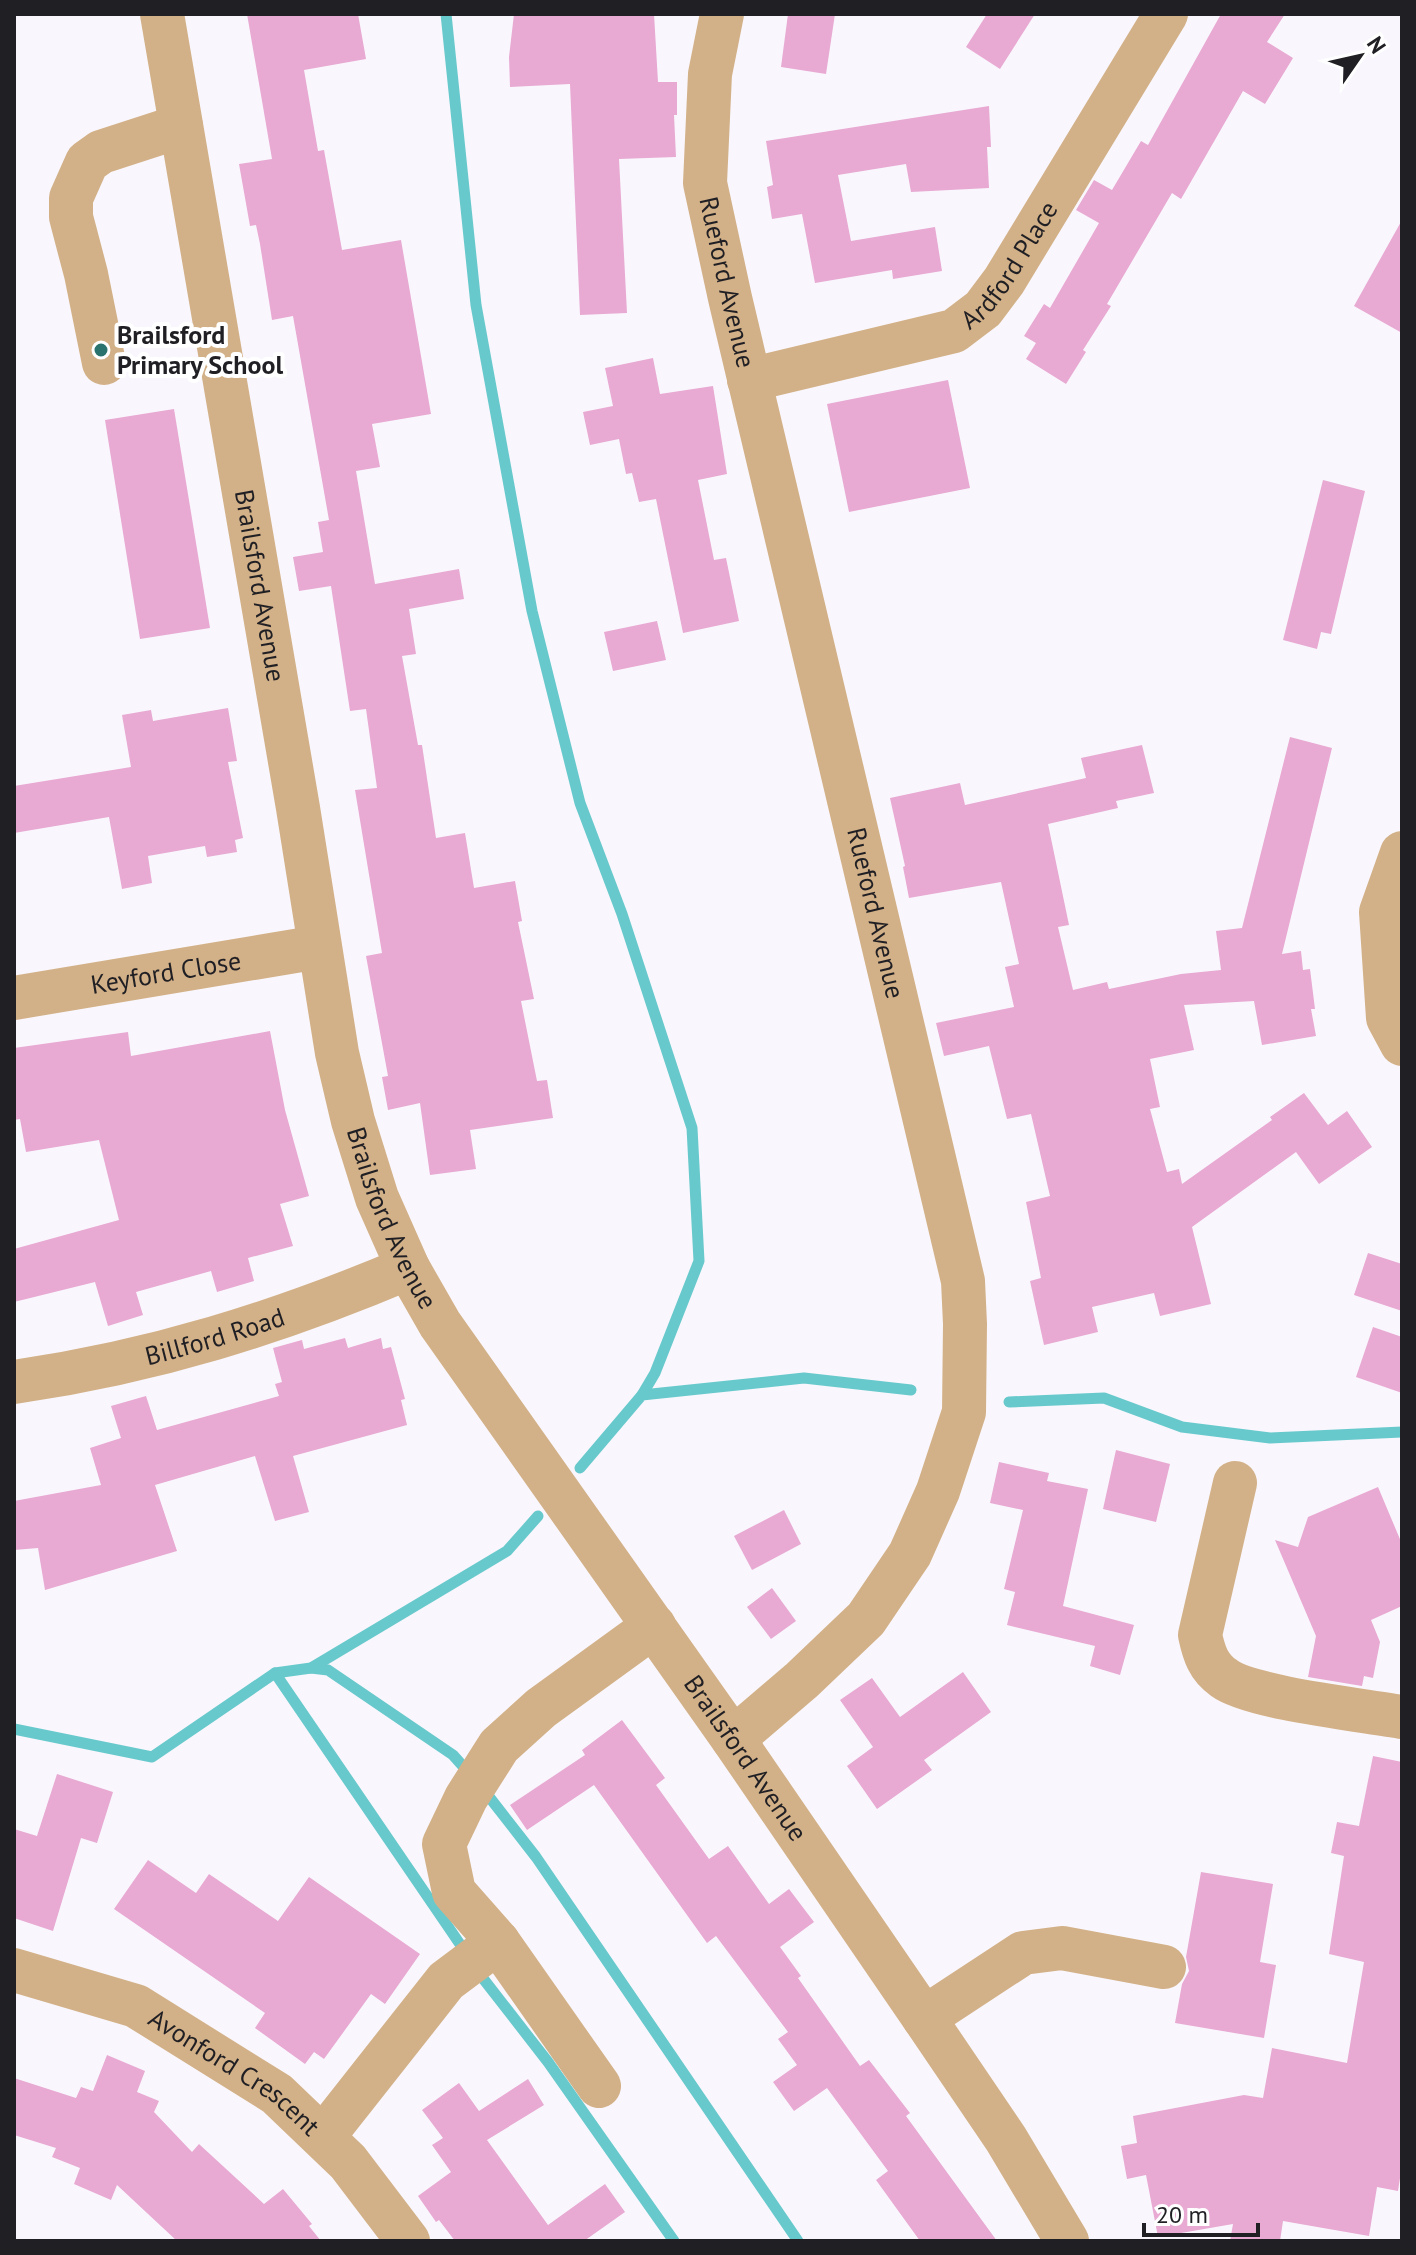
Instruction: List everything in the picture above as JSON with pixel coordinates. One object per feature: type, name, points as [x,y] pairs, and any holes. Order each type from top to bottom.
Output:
[{"type":"street","name":"Brailsford Avenue","points":[[162,14],[337,1053],[353,1121],[377,1198],[408,1268],[440,1324],[733,1739],[924,2018],[1006,2139],[1067,2241]]},
{"type":"street","name":"Rueford Avenue","points":[[722,14],[710,74],[705,183],[963,1281],[965,1324],[964,1412],[938,1491],[910,1554],[866,1619],[802,1680],[733,1739]]},
{"type":"street","name":"Ardford Place","points":[[749,380],[954,331],[983,309],[1004,281],[1166,14]]},
{"type":"street","points":[[104,363],[71,217],[71,198],[78,176],[87,162],[101,152],[181,126]]},
{"type":"street","points":[[1402,853],[1381,912],[1388,1018],[1402,1044]]},
{"type":"street","name":"Keyford Close","points":[[14,998],[319,947]]},
{"type":"street","name":"Billford Road","points":[[14,1382],[146,1358],[245,1331],[327,1302],[408,1268]]},
{"type":"street","points":[[1235,1483],[1200,1635],[1206,1660],[1223,1678],[1237,1685],[1265,1693],[1402,1717]]},
{"type":"street","points":[[599,2086],[498,1942],[454,1892],[444,1844],[466,1798],[499,1746],[541,1708],[654,1626]]},
{"type":"street","points":[[323,2137],[446,1981],[498,1942]]},
{"type":"street","points":[[924,2018],[1023,1953],[1062,1948],[1164,1967]]},
{"type":"street","name":"Avonford Crescent","points":[[14,1970],[136,2006],[277,2094],[348,2162],[408,2241]]},
{"type":"building","points":[[247,14],[358,14],[366,59],[304,70],[318,151],[324,150],[342,250],[401,240],[431,414],[372,424],[380,467],[356,471],[375,584],[459,569],[464,599],[409,609],[416,654],[402,656],[418,745],[422,745],[436,838],[465,833],[474,888],[515,881],[522,921],[518,922],[534,999],[521,1001],[537,1081],[547,1080],[553,1118],[470,1130],[476,1169],[430,1175],[420,1103],[388,1110],[382,1077],[388,1076],[366,956],[382,953],[355,790],[377,788],[366,709],[350,711],[331,586],[299,591],[293,557],[323,552],[318,522],[329,520],[293,316],[272,320],[256,225],[250,226],[239,164],[272,159]]},
{"type":"building","points":[[514,14],[654,14],[658,82],[677,82],[677,115],[674,115],[676,157],[619,159],[627,313],[580,315],[570,84],[510,87],[509,57]]},
{"type":"building","points":[[788,14],[835,14],[826,74],[781,67]]},
{"type":"building","points":[[987,14],[1035,14],[1000,69],[966,47]]},
{"type":"building","points":[[1221,14],[1285,14],[1267,42],[1293,58],[1265,104],[1243,91],[1181,199],[1172,193],[1107,304],[1111,306],[1066,384],[1026,359],[1036,343],[1024,336],[1044,304],[1050,308],[1099,223],[1076,210],[1094,180],[1112,190],[1141,141],[1148,145]]},
{"type":"building","points":[[989,106],[989,188],[911,192],[906,164],[838,175],[851,241],[935,227],[942,271],[893,279],[892,270],[815,283],[802,214],[772,219],[767,187],[773,185],[766,141]]},
{"type":"building","points":[[1402,220],[1402,333],[1354,306]]},
{"type":"building","points":[[653,358],[660,394],[713,386],[727,474],[698,480],[714,560],[726,558],[739,621],[683,633],[656,499],[639,502],[632,473],[626,474],[619,439],[590,445],[583,412],[613,406],[605,368]]},
{"type":"building","points":[[948,380],[970,488],[849,512],[827,404]]},
{"type":"building","points":[[174,409],[210,628],[140,639],[105,420]]},
{"type":"building","points":[[1323,480],[1365,491],[1331,634],[1321,632],[1317,649],[1283,640]]},
{"type":"building","points":[[657,621],[666,660],[613,671],[604,632]]},
{"type":"building","points":[[228,708],[237,761],[228,762],[243,838],[235,840],[237,852],[207,857],[205,846],[148,856],[152,883],[122,889],[109,817],[14,833],[14,786],[131,767],[122,715],[151,710],[153,721]]},
{"type":"building","points":[[1290,737],[1332,748],[1282,954],[1301,951],[1303,970],[1310,969],[1315,1009],[1311,1009],[1316,1036],[1262,1045],[1254,1001],[1184,1005],[1194,1050],[1150,1059],[1160,1107],[1150,1109],[1167,1172],[1179,1169],[1182,1184],[1272,1120],[1270,1117],[1304,1093],[1328,1125],[1347,1111],[1372,1147],[1319,1184],[1296,1152],[1192,1227],[1211,1304],[1160,1316],[1154,1293],[1092,1307],[1098,1332],[1044,1345],[1030,1281],[1041,1278],[1026,1202],[1050,1196],[1031,1114],[1007,1119],[989,1046],[944,1056],[936,1023],[1014,1007],[1005,967],[1019,964],[1001,882],[909,898],[890,798],[960,783],[965,805],[1086,778],[1081,758],[1142,745],[1154,793],[1116,801],[1118,808],[1048,824],[1069,925],[1058,927],[1073,990],[1107,982],[1109,989],[1181,974],[1221,970],[1216,931],[1242,928]]},
{"type":"building","points":[[270,1031],[285,1110],[309,1196],[280,1204],[293,1246],[248,1258],[254,1281],[217,1292],[211,1271],[136,1292],[143,1315],[108,1326],[95,1282],[14,1302],[14,1249],[119,1220],[99,1140],[26,1152],[20,1119],[14,1120],[14,1048],[128,1032],[131,1056]]},
{"type":"building","points":[[1368,1253],[1402,1264],[1402,1311],[1354,1295]]},
{"type":"building","points":[[1373,1327],[1402,1337],[1402,1393],[1356,1377]]},
{"type":"building","points":[[345,1338],[348,1348],[381,1338],[383,1349],[391,1347],[405,1399],[401,1400],[407,1425],[293,1456],[309,1512],[275,1521],[255,1456],[155,1485],[177,1551],[45,1590],[38,1548],[14,1550],[14,1501],[101,1485],[90,1448],[121,1438],[111,1406],[146,1396],[157,1430],[279,1396],[275,1384],[282,1382],[273,1348],[302,1340],[304,1349]]},
{"type":"building","points":[[1116,1450],[1170,1464],[1156,1522],[1103,1509]]},
{"type":"building","points":[[999,1462],[1049,1473],[1047,1481],[1088,1489],[1063,1606],[1134,1625],[1120,1675],[1090,1666],[1095,1646],[1007,1625],[1015,1592],[1004,1589],[1023,1510],[990,1503]]},
{"type":"building","points":[[1378,1487],[1402,1544],[1402,1606],[1371,1620],[1380,1642],[1373,1678],[1364,1676],[1362,1686],[1308,1677],[1316,1636],[1275,1540],[1298,1547],[1308,1517]]},
{"type":"building","points":[[784,1510],[801,1544],[752,1570],[734,1536]]},
{"type":"building","points":[[772,1588],[796,1621],[771,1639],[747,1607]]},
{"type":"building","points":[[963,1672],[991,1712],[924,1760],[932,1770],[877,1809],[847,1766],[873,1747],[840,1700],[872,1678],[900,1717]]},
{"type":"building","points":[[622,1720],[665,1778],[656,1785],[709,1859],[728,1846],[769,1904],[789,1889],[814,1922],[780,1947],[860,2066],[869,2060],[910,2113],[906,2116],[997,2241],[920,2241],[876,2180],[888,2171],[827,2088],[794,2111],[773,2082],[797,2065],[778,2039],[788,2032],[716,1936],[707,1943],[594,1785],[527,1830],[510,1805],[585,1755],[582,1750]]},
{"type":"building","points":[[1373,1756],[1402,1762],[1402,2165],[1398,2191],[1377,2187],[1369,2236],[1283,2221],[1280,2241],[1230,2241],[1233,2224],[1158,2237],[1146,2175],[1127,2179],[1121,2146],[1137,2143],[1133,2116],[1244,2095],[1263,2098],[1272,2048],[1347,2063],[1364,1962],[1329,1954],[1344,1856],[1331,1853],[1337,1822],[1359,1826]]},
{"type":"building","points":[[57,1774],[113,1792],[97,1843],[81,1838],[53,1931],[14,1918],[14,1829],[37,1836]]},
{"type":"building","points":[[148,1860],[196,1893],[209,1874],[278,1921],[309,1877],[420,1954],[385,2004],[371,1994],[324,2059],[314,2052],[305,2064],[255,2028],[265,2013],[114,1909]]},
{"type":"building","points":[[1201,1872],[1273,1884],[1260,1962],[1276,1965],[1264,2038],[1175,2023],[1182,1984],[1189,1971],[1186,1957]]},
{"type":"building","points":[[107,2055],[145,2071],[137,2092],[159,2101],[154,2112],[192,2152],[199,2144],[264,2204],[283,2189],[312,2224],[309,2226],[321,2241],[177,2241],[117,2185],[111,2200],[74,2184],[80,2168],[52,2157],[56,2148],[14,2135],[14,2078],[76,2098],[81,2087],[93,2091]]},
{"type":"building","points":[[528,2079],[544,2105],[487,2140],[548,2225],[605,2184],[625,2212],[584,2241],[455,2241],[439,2220],[436,2222],[418,2196],[451,2172],[432,2145],[443,2138],[422,2110],[459,2083],[479,2111]]},
{"type":"waterway","points":[[446,14],[476,305],[532,611],[580,803],[622,914],[692,1128],[699,1261],[655,1373],[642,1395]]},
{"type":"waterway","points":[[580,1468],[642,1395],[804,1378],[911,1390]]},
{"type":"waterway","points":[[1009,1402],[1104,1398],[1182,1427],[1270,1438],[1402,1432]]},
{"type":"waterway","points":[[14,1729],[152,1757],[275,1673],[311,1668],[507,1551],[538,1516]]},
{"type":"waterway","points":[[311,1668],[328,1670],[453,1755],[469,1773]]},
{"type":"waterway","points":[[275,1673],[464,1950]]},
{"type":"waterway","points":[[483,1789],[536,1857],[798,2241]]},
{"type":"waterway","points":[[478,1972],[548,2062],[674,2241]]},
{"type":"place","name":"Brailsford Primary School","points":[[101,350]]}]
